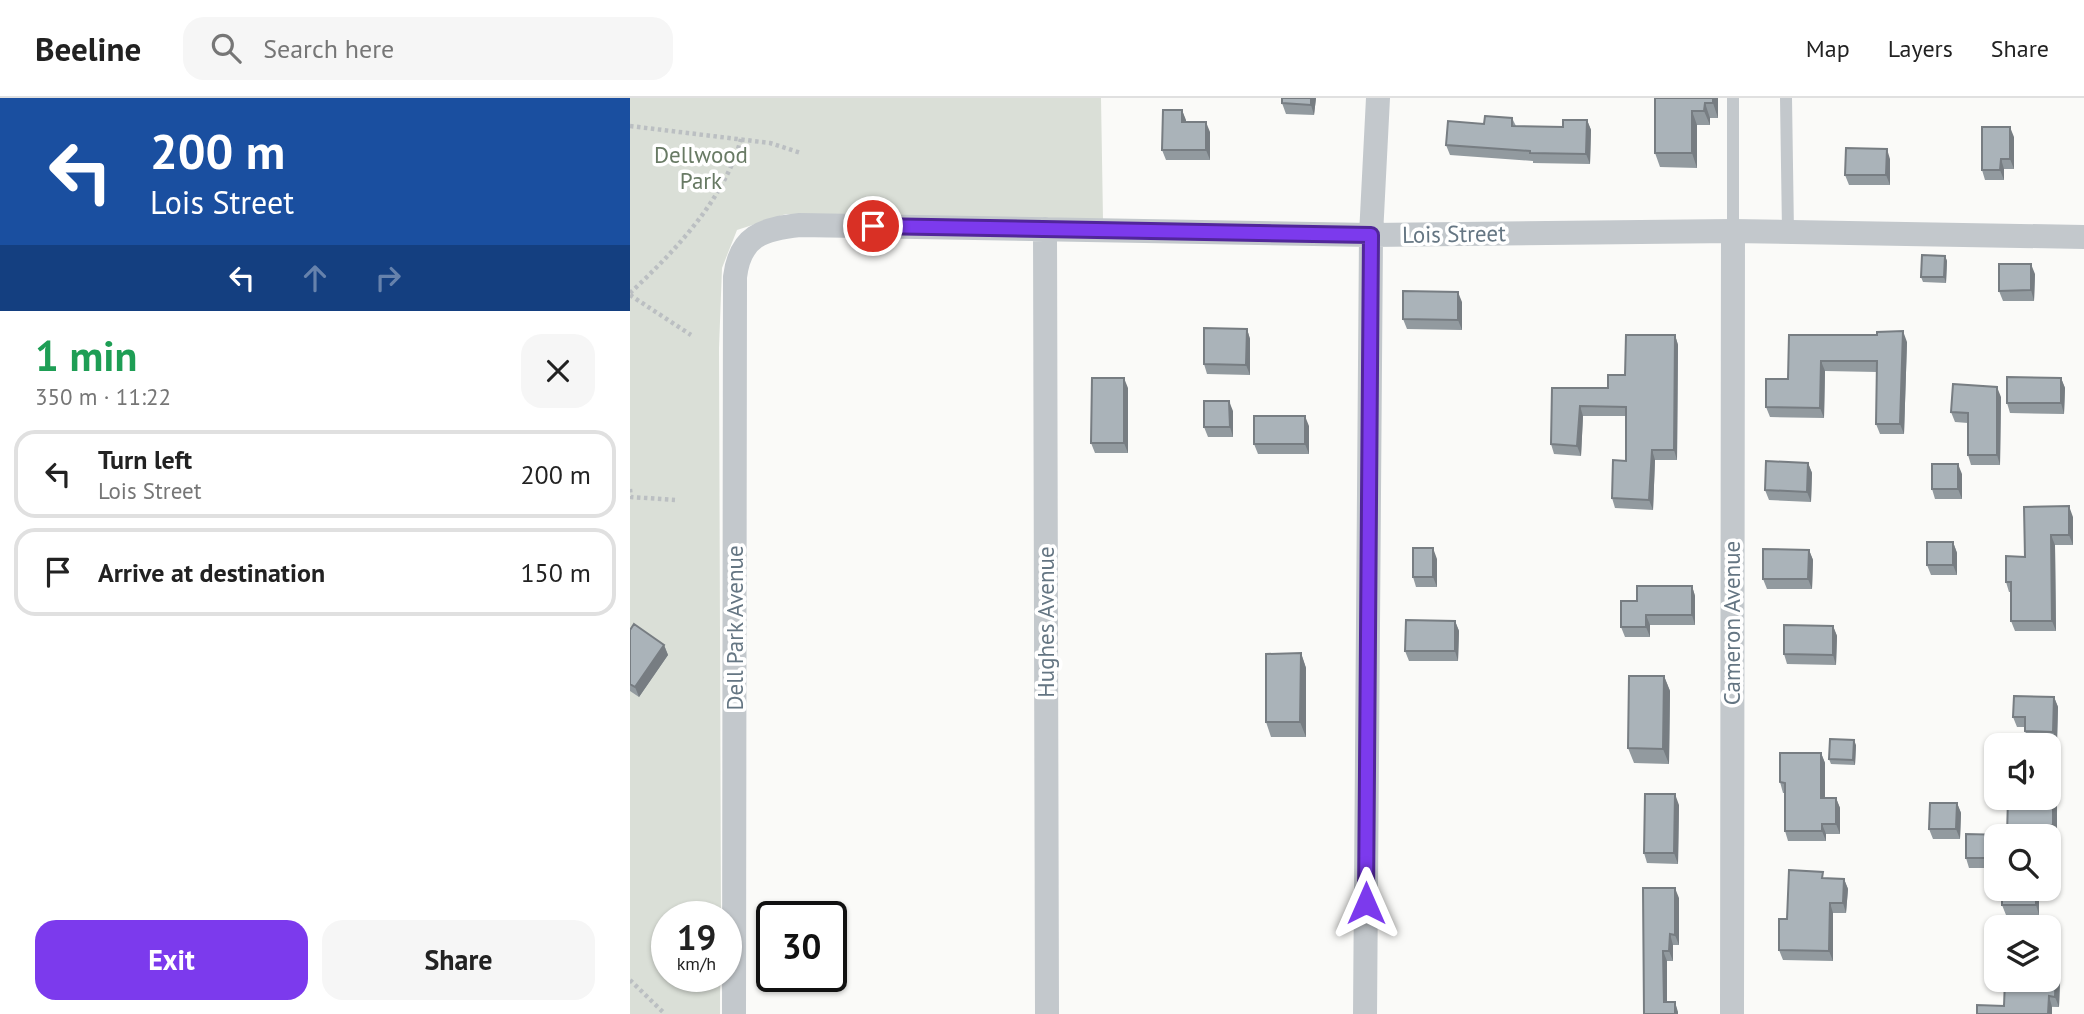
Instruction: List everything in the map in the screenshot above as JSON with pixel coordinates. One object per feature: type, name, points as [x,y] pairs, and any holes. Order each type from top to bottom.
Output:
[{"type":"street","points":[[1365,1014],[1371,235],[1378,98]]},
{"type":"street","name":"Lois Street","points":[[746,244],[761,233],[800,225],[1371,235],[1733,231],[2084,237]]},
{"type":"street","name":"Hughes Avenue","points":[[1045,229],[1047,1014]]},
{"type":"street","name":"Cameron Avenue","points":[[1732,1014],[1733,231]]},
{"type":"street","name":"Dell Park Avenue","points":[[734,1014],[735,277],[737,257],[746,244]]},
{"type":"lane","points":[[1733,98],[1733,231]]},
{"type":"lane","points":[[1786,98],[1788,232]]},
{"type":"path","points":[[630,126],[770,143],[801,153]]},
{"type":"path","points":[[691,335],[630,294],[705,210],[726,178],[741,139]]},
{"type":"path","points":[[630,489],[631,497],[675,500]]},
{"type":"path","points":[[630,980],[665,1014]]},
{"type":"green space","name":"Dellwood Park","points":[[630,98],[1101,98],[1103,220],[786,214],[737,230],[722,268],[719,348],[721,901],[651,901],[651,992],[720,992],[720,1014],[630,1014]]},
{"type":"building","points":[[1282,98],[1311,98],[1311,105],[1282,103]]},
{"type":"building","points":[[1655,98],[1713,98],[1713,103],[1705,103],[1704,111],[1692,111],[1692,153],[1655,153]]},
{"type":"building","points":[[1163,110],[1182,110],[1182,122],[1206,122],[1206,150],[1162,150]]},
{"type":"building","points":[[1485,116],[1512,118],[1512,126],[1563,127],[1563,120],[1587,120],[1586,154],[1530,153],[1446,145],[1448,121],[1484,124]]},
{"type":"building","points":[[1982,127],[2010,127],[2010,159],[2001,159],[2000,170],[1982,170]]},
{"type":"building","points":[[1846,148],[1887,149],[1886,175],[1845,175]]},
{"type":"building","points":[[1922,255],[1945,256],[1944,277],[1921,277]]},
{"type":"building","points":[[1999,264],[2031,264],[2031,290],[1999,291]]},
{"type":"building","points":[[1403,291],[1458,292],[1458,320],[1403,319]]},
{"type":"building","points":[[1204,328],[1247,329],[1246,365],[1204,364]]},
{"type":"building","points":[[1903,331],[1900,424],[1876,424],[1877,361],[1821,361],[1820,408],[1766,407],[1766,379],[1788,379],[1789,335],[1877,335],[1877,332]]},
{"type":"building","points":[[1626,335],[1675,335],[1674,450],[1652,450],[1649,500],[1612,498],[1613,460],[1626,461],[1626,407],[1580,406],[1577,446],[1551,444],[1552,388],[1608,388],[1608,375],[1625,375]]},
{"type":"building","points":[[2007,377],[2061,378],[2061,403],[2007,403]]},
{"type":"building","points":[[1092,378],[1124,378],[1124,443],[1091,443]]},
{"type":"building","points":[[1953,384],[1997,387],[1997,455],[1968,455],[1968,413],[1951,412]]},
{"type":"building","points":[[1204,401],[1229,401],[1230,427],[1204,427]]},
{"type":"building","points":[[1254,416],[1305,416],[1305,444],[1254,444]]},
{"type":"building","points":[[1766,461],[1808,463],[1807,492],[1765,490]]},
{"type":"building","points":[[1932,464],[1958,464],[1958,489],[1932,489]]},
{"type":"building","points":[[2069,506],[2069,535],[2051,535],[2052,621],[2011,621],[2011,582],[2006,582],[2006,556],[2025,557],[2024,507]]},
{"type":"building","points":[[1927,542],[1953,542],[1953,565],[1927,565]]},
{"type":"building","points":[[1413,548],[1433,548],[1433,577],[1413,577]]},
{"type":"building","points":[[1763,549],[1809,550],[1808,579],[1763,579]]},
{"type":"building","points":[[1637,586],[1692,586],[1692,615],[1646,615],[1646,627],[1621,627],[1621,601],[1637,601]]},
{"type":"building","points":[[1406,620],[1455,621],[1455,651],[1405,651]]},
{"type":"building","points":[[634,624],[664,645],[635,687],[630,684],[630,630]]},
{"type":"building","points":[[1784,625],[1833,626],[1833,655],[1784,654]]},
{"type":"building","points":[[1301,653],[1300,722],[1266,722],[1266,654]]},
{"type":"building","points":[[1629,676],[1664,676],[1663,749],[1628,748]]},
{"type":"building","points":[[2014,696],[2054,697],[2053,732],[2025,731],[2025,717],[2013,717]]},
{"type":"building","points":[[1830,739],[1854,740],[1853,760],[1829,759]]},
{"type":"building","points":[[1780,753],[1821,753],[1821,798],[1836,798],[1836,824],[1822,824],[1822,831],[1785,831],[1785,783],[1780,782]]},
{"type":"building","points":[[1645,794],[1675,794],[1674,853],[1644,853]]},
{"type":"building","points":[[1930,803],[1957,803],[1956,829],[1929,829]]},
{"type":"building","points":[[2008,810],[2053,810],[2053,824],[2007,824]]},
{"type":"building","points":[[1966,834],[1984,834],[1984,858],[1966,858]]},
{"type":"building","points":[[1789,870],[1823,872],[1822,878],[1844,879],[1843,903],[1830,903],[1829,951],[1779,950],[1779,919],[1787,919]]},
{"type":"building","points":[[1643,888],[1675,888],[1675,935],[1670,934],[1669,951],[1663,951],[1664,1002],[1675,1002],[1675,1014],[1644,1014]]},
{"type":"building","points":[[2002,901],[2036,901],[2036,905],[2002,905]]},
{"type":"building","points":[[2005,992],[2055,992],[2055,997],[2049,996],[2048,1014],[1977,1014],[1977,1005],[2004,1006]]},
{"type":"route","points":[[873,226],[1371,235],[1366,903]]}]
